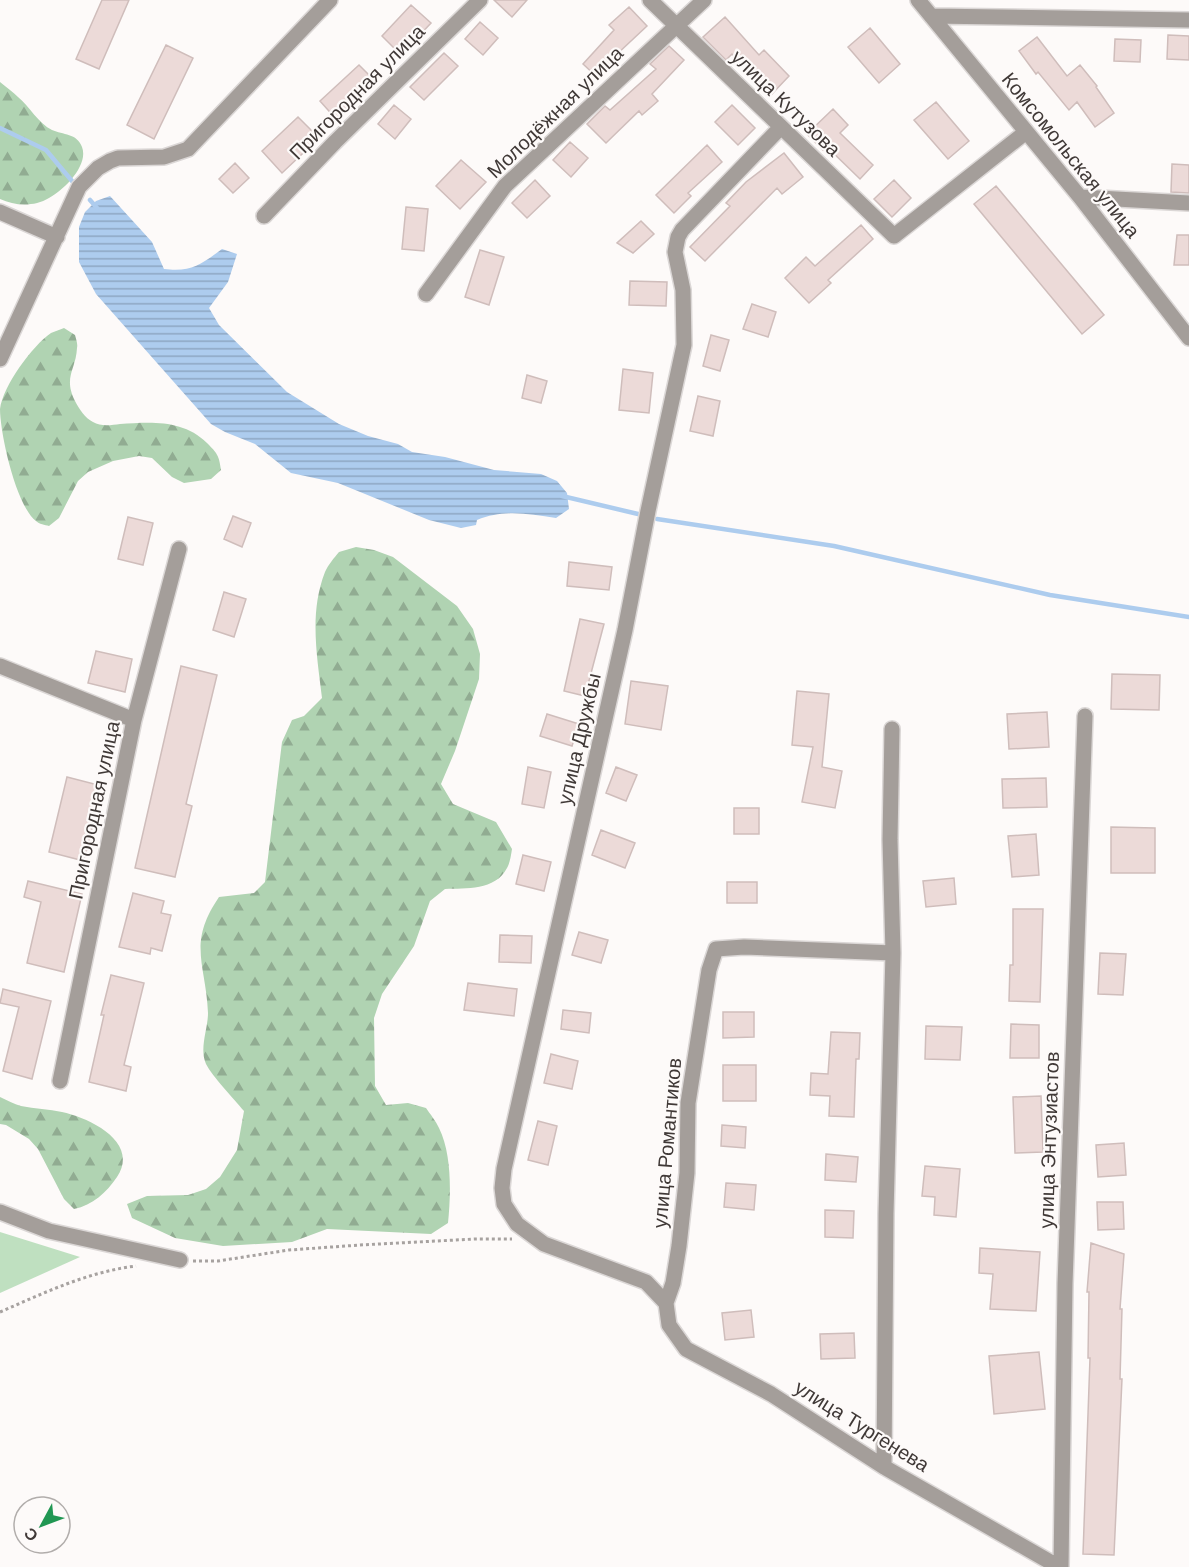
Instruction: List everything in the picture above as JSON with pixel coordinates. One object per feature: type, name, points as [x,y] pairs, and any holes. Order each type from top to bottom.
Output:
[{"type":"street","points":[[0,359],[79,187],[98,168],[118,158],[164,157],[188,149],[330,0]]},
{"type":"street","name":"Пригородная улица","points":[[264,216],[334,142],[480,0]]},
{"type":"street","name":"улица Кутузова","points":[[650,0],[894,236],[1026,132]]},
{"type":"street","name":"Молодёжная улица","points":[[426,294],[506,186],[704,0]]},
{"type":"street","name":"Комсомольская улица","points":[[918,0],[1080,197],[1189,338]]},
{"type":"street","points":[[931,16],[1189,20]]},
{"type":"street","name":"улица Дружбы","points":[[666,1303],[646,1282],[544,1244],[517,1224],[504,1204],[502,1188],[504,1169],[625,630],[684,345],[683,290],[675,245],[682,230],[780,128]]},
{"type":"street","points":[[1080,197],[1189,203]]},
{"type":"street","points":[[0,212],[57,237]]},
{"type":"street","name":"Пригородная улица","points":[[60,1081],[134,720],[178,549]]},
{"type":"street","points":[[0,666],[134,720]]},
{"type":"street","name":"улица Энтузиастов","points":[[1060,1567],[1065,1272],[1085,716]]},
{"type":"street","points":[[884,1467],[886,1214],[893,953],[890,840],[892,729]]},
{"type":"street","name":"улица Романтиков","points":[[666,1303],[673,1283],[680,1246],[687,1173],[688,1103],[709,970],[716,948],[744,946],[893,953]]},
{"type":"street","points":[[0,1212],[49,1231],[180,1260]]},
{"type":"street","name":"улица Тургенева","points":[[666,1303],[669,1325],[686,1349],[771,1394],[884,1467],[1060,1567]]},
{"type":"path","points":[[180,1260],[219,1261],[289,1250],[360,1245],[475,1239],[516,1240]]},
{"type":"path","points":[[0,1312],[66,1284],[110,1269],[145,1265]]},
{"type":"green space","points":[[0,82],[47,127],[77,139],[82,147],[82,161],[74,176],[55,194],[37,203],[12,203],[0,199]]},
{"type":"green space","points":[[64,328],[75,335],[77,346],[70,386],[77,404],[87,418],[96,424],[103,425],[154,423],[188,430],[198,435],[213,449],[221,470],[211,479],[184,483],[172,477],[152,458],[139,456],[113,461],[88,472],[78,481],[59,518],[49,526],[36,521],[22,501],[10,468],[0,409],[12,378],[27,357],[43,339]]},
{"type":"green space","points":[[356,547],[374,550],[393,557],[457,606],[473,629],[480,654],[479,679],[455,751],[441,784],[453,804],[496,822],[512,849],[507,868],[495,881],[479,887],[445,889],[430,901],[414,946],[382,994],[374,1018],[375,1086],[386,1105],[408,1103],[426,1108],[443,1138],[450,1174],[448,1223],[431,1234],[327,1229],[292,1242],[223,1246],[175,1238],[132,1218],[127,1204],[147,1196],[188,1195],[206,1189],[220,1177],[237,1150],[244,1111],[213,1075],[204,1058],[208,1013],[201,941],[209,913],[219,897],[254,893],[265,882],[282,742],[292,720],[304,716],[322,698],[316,635],[320,587],[326,569],[339,552]]},
{"type":"green space","points":[[0,1097],[21,1106],[73,1115],[98,1126],[117,1143],[122,1153],[122,1164],[117,1177],[98,1198],[74,1209],[64,1199],[38,1149],[29,1139],[6,1125],[0,1124]]},
{"type":"green space","points":[[0,1232],[80,1257],[0,1293]]},
{"type":"water","points":[[110,196],[152,242],[164,269],[195,266],[222,249],[237,254],[228,282],[209,308],[219,325],[287,392],[339,424],[368,436],[398,444],[412,452],[445,457],[494,470],[541,474],[557,481],[567,493],[569,509],[556,518],[516,513],[497,514],[477,520],[476,525],[461,528],[429,520],[338,483],[291,473],[255,444],[211,424],[96,294],[79,262],[79,227],[85,212],[96,201]]},
{"type":"building","points":[[102,0],[129,0],[99,69],[76,59]]},
{"type":"building","points":[[494,0],[527,0],[512,17]]},
{"type":"building","points":[[411,5],[431,23],[401,55],[382,36]]},
{"type":"building","points":[[629,7],[647,26],[615,56],[598,78],[583,64],[614,30],[609,25]]},
{"type":"building","points":[[725,17],[759,55],[764,50],[789,76],[772,94],[732,54],[726,60],[703,37]]},
{"type":"building","points":[[480,22],[498,38],[483,55],[465,39]]},
{"type":"building","points":[[870,28],[900,64],[879,83],[848,47]]},
{"type":"building","points":[[1168,35],[1189,36],[1189,60],[1167,59]]},
{"type":"building","points":[[1037,37],[1067,76],[1080,65],[1114,113],[1095,127],[1077,102],[1069,110],[1038,72],[1036,74],[1019,51]]},
{"type":"building","points":[[1115,39],[1141,40],[1140,62],[1114,61]]},
{"type":"building","points":[[166,45],[193,58],[154,139],[127,125]]},
{"type":"building","points":[[669,46],[684,60],[652,94],[658,101],[642,115],[639,111],[606,143],[587,124],[605,106],[610,110],[656,69],[650,64]]},
{"type":"building","points":[[444,53],[458,66],[424,100],[410,87]]},
{"type":"building","points":[[359,65],[376,82],[336,119],[320,101]]},
{"type":"building","points":[[936,102],[969,141],[948,159],[914,120]]},
{"type":"building","points":[[394,105],[411,119],[395,139],[378,124]]},
{"type":"building","points":[[732,105],[755,128],[738,145],[715,122]]},
{"type":"building","points":[[833,109],[848,125],[840,133],[873,165],[860,179],[826,146],[823,150],[807,134]]},
{"type":"building","points":[[298,117],[319,138],[282,173],[262,151]]},
{"type":"building","points":[[570,142],[588,158],[571,177],[553,160]]},
{"type":"building","points":[[707,145],[722,162],[688,193],[691,196],[674,213],[656,195]]},
{"type":"building","points":[[784,153],[803,177],[782,194],[777,188],[705,261],[690,247],[730,206],[726,203],[746,182]]},
{"type":"building","points":[[461,160],[486,182],[460,209],[436,186]]},
{"type":"building","points":[[235,163],[249,178],[233,193],[219,179]]},
{"type":"building","points":[[1172,164],[1189,165],[1189,193],[1171,192]]},
{"type":"building","points":[[535,180],[550,196],[527,218],[512,203]]},
{"type":"building","points":[[894,180],[911,198],[892,217],[874,199]]},
{"type":"building","points":[[996,186],[1104,315],[1082,334],[974,204]]},
{"type":"building","points":[[406,207],[428,209],[424,251],[402,249]]},
{"type":"building","points":[[641,221],[654,234],[633,253],[617,243]]},
{"type":"building","points":[[861,225],[873,239],[828,280],[831,283],[809,303],[785,278],[806,257],[815,266]]},
{"type":"building","points":[[1177,235],[1189,235],[1189,265],[1174,265]]},
{"type":"building","points":[[480,250],[504,257],[489,305],[465,297]]},
{"type":"building","points":[[630,281],[667,282],[666,306],[629,305]]},
{"type":"building","points":[[752,304],[776,312],[768,337],[743,329]]},
{"type":"building","points":[[711,335],[729,340],[720,371],[703,366]]},
{"type":"building","points":[[623,369],[653,373],[649,413],[619,410]]},
{"type":"building","points":[[527,375],[547,381],[541,403],[522,398]]},
{"type":"building","points":[[698,396],[720,401],[713,436],[690,431]]},
{"type":"building","points":[[233,516],[251,523],[242,547],[224,539]]},
{"type":"building","points":[[128,517],[153,523],[143,565],[118,559]]},
{"type":"building","points":[[569,562],[612,567],[609,590],[567,586]]},
{"type":"building","points":[[224,592],[246,599],[234,637],[213,630]]},
{"type":"building","points":[[580,619],[604,624],[585,696],[564,691]]},
{"type":"building","points":[[96,651],[132,659],[125,692],[88,683]]},
{"type":"building","points":[[181,666],[217,675],[186,804],[192,806],[175,877],[135,868]]},
{"type":"building","points":[[1112,674],[1160,675],[1159,710],[1111,709]]},
{"type":"building","points":[[631,681],[668,686],[661,730],[625,724]]},
{"type":"building","points":[[797,691],[829,694],[822,767],[842,771],[835,808],[802,802],[813,747],[792,745]]},
{"type":"building","points":[[1047,712],[1049,747],[1009,749],[1007,714]]},
{"type":"building","points":[[547,714],[579,724],[572,746],[540,736]]},
{"type":"building","points":[[528,767],[551,772],[544,808],[522,804]]},
{"type":"building","points":[[616,767],[637,775],[626,801],[606,793]]},
{"type":"building","points":[[67,777],[102,786],[84,861],[49,852]]},
{"type":"building","points":[[1046,778],[1047,807],[1003,808],[1002,779]]},
{"type":"building","points":[[734,808],[759,808],[759,834],[734,834]]},
{"type":"building","points":[[1111,827],[1155,828],[1155,873],[1111,873]]},
{"type":"building","points":[[601,830],[635,843],[625,868],[592,855]]},
{"type":"building","points":[[1036,834],[1039,875],[1012,877],[1008,836]]},
{"type":"building","points":[[523,855],[551,862],[544,891],[516,884]]},
{"type":"building","points":[[954,878],[956,904],[926,907],[923,881]]},
{"type":"building","points":[[28,881],[82,894],[64,972],[27,963],[41,902],[24,897]]},
{"type":"building","points":[[727,882],[757,882],[757,903],[727,903]]},
{"type":"building","points":[[133,893],[164,901],[161,913],[171,915],[162,951],[151,948],[150,954],[119,947]]},
{"type":"building","points":[[1013,909],[1043,909],[1040,1002],[1009,1001],[1010,965],[1013,965]]},
{"type":"building","points":[[579,932],[608,940],[601,963],[572,955]]},
{"type":"building","points":[[500,935],[532,936],[531,963],[499,962]]},
{"type":"building","points":[[1100,953],[1126,954],[1123,995],[1098,994]]},
{"type":"building","points":[[111,975],[144,983],[124,1065],[131,1067],[126,1091],[89,1082]]},
{"type":"building","points":[[468,983],[517,989],[514,1016],[464,1010]]},
{"type":"building","points":[[3,989],[51,1001],[32,1079],[3,1071],[19,1007],[0,1003]]},
{"type":"building","points":[[563,1010],[591,1013],[589,1033],[561,1029]]},
{"type":"building","points":[[723,1012],[754,1012],[754,1037],[723,1038]]},
{"type":"building","points":[[1011,1024],[1039,1025],[1039,1058],[1010,1058]]},
{"type":"building","points":[[926,1026],[962,1027],[960,1060],[925,1059]]},
{"type":"building","points":[[831,1032],[860,1033],[859,1059],[856,1059],[854,1117],[829,1116],[830,1096],[810,1095],[811,1073],[828,1074]]},
{"type":"building","points":[[551,1054],[578,1061],[572,1089],[544,1083]]},
{"type":"building","points":[[723,1065],[756,1065],[756,1101],[723,1101]]},
{"type":"building","points":[[1041,1096],[1043,1152],[1015,1153],[1013,1097]]},
{"type":"building","points":[[538,1121],[557,1126],[548,1165],[528,1160]]},
{"type":"building","points":[[722,1125],[746,1127],[745,1148],[721,1146]]},
{"type":"building","points":[[1124,1143],[1126,1175],[1098,1177],[1096,1145]]},
{"type":"building","points":[[826,1154],[858,1157],[856,1182],[825,1180]]},
{"type":"building","points":[[925,1166],[960,1169],[956,1217],[934,1215],[935,1197],[922,1196]]},
{"type":"building","points":[[726,1183],[756,1185],[754,1210],[724,1207]]},
{"type":"building","points":[[1097,1202],[1123,1202],[1124,1229],[1098,1230]]},
{"type":"building","points":[[825,1210],[854,1211],[853,1238],[825,1237]]},
{"type":"building","points":[[1091,1243],[1124,1254],[1120,1309],[1122,1309],[1120,1379],[1122,1379],[1114,1555],[1083,1554],[1090,1358],[1088,1358],[1089,1292],[1087,1292]]},
{"type":"building","points":[[980,1248],[1040,1252],[1036,1311],[990,1309],[993,1274],[979,1273]]},
{"type":"building","points":[[751,1310],[754,1337],[725,1340],[722,1313]]},
{"type":"building","points":[[854,1333],[855,1358],[821,1359],[820,1334]]},
{"type":"building","points":[[1039,1352],[1045,1409],[994,1414],[989,1356]]},
{"type":"waterway","points":[[0,128],[46,150],[72,181]]},
{"type":"waterway","points":[[90,200],[97,208]]},
{"type":"waterway","points":[[562,496],[638,514]]},
{"type":"waterway","points":[[657,519],[834,546],[1050,595],[1189,617]]}]
